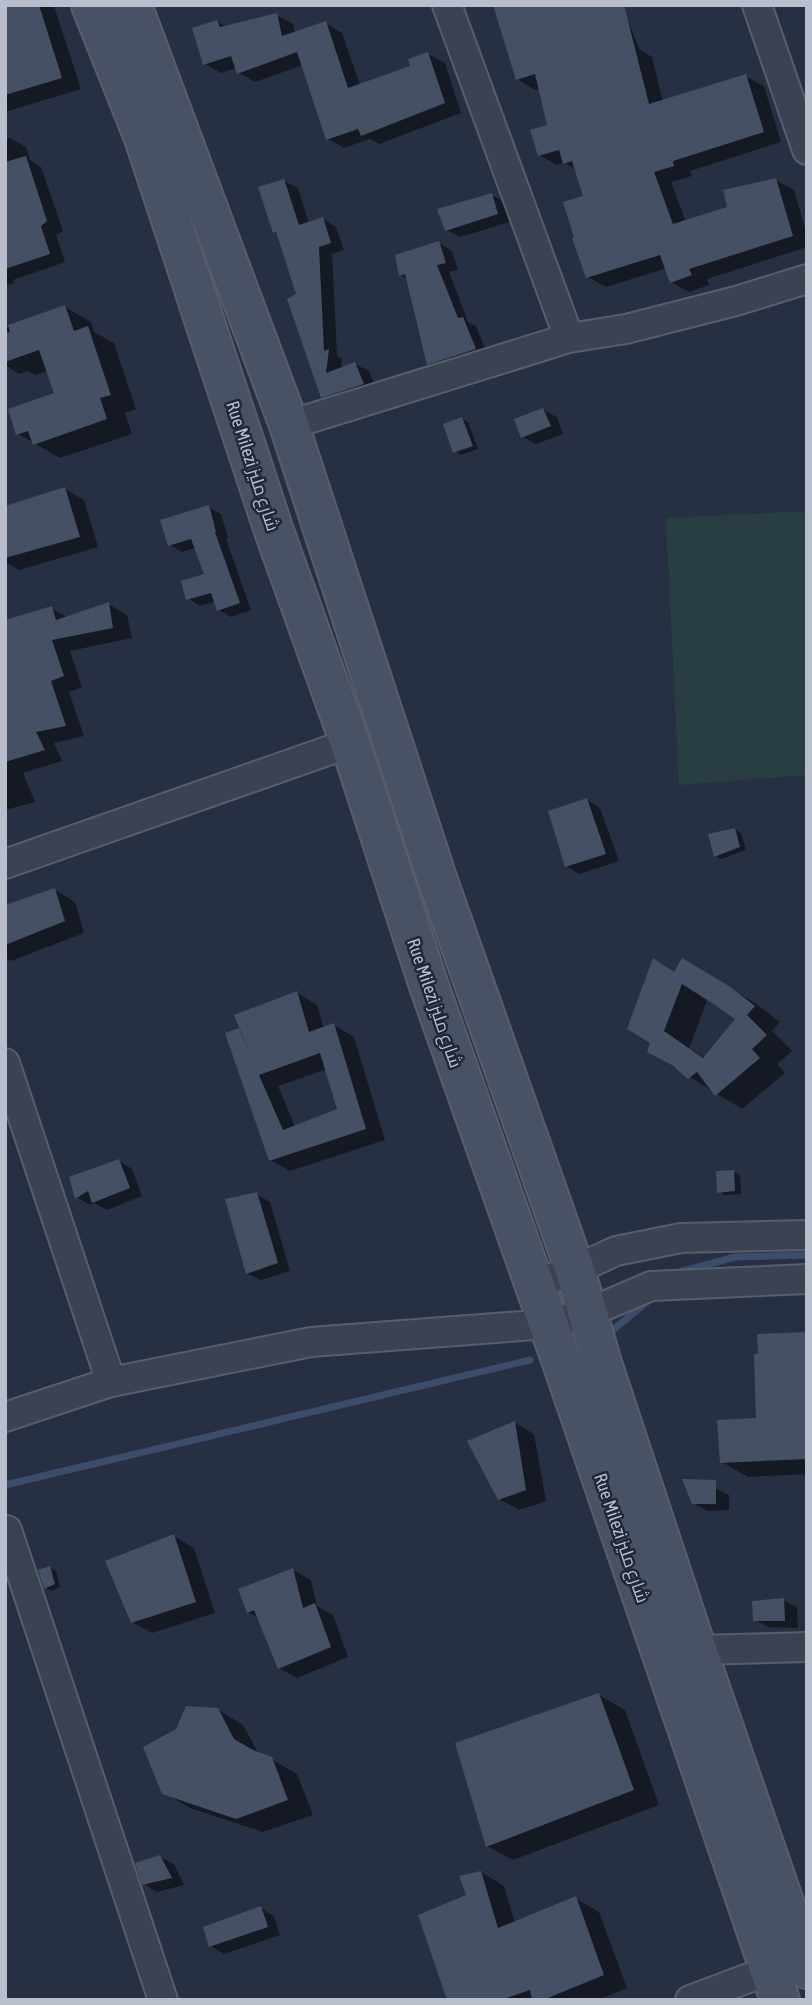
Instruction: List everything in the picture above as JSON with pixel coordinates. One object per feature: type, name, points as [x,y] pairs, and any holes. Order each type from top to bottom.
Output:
[{"type":"street","name":"Rue Milezi شارع مليز","points":[[91,5],[144,138],[274,531],[350,743],[428,983],[663,1654],[786,1980]]},
{"type":"street","name":"Rue Milezi شارع مليز","points":[[132,5],[289,425],[437,878],[575,1270],[602,1363],[697,1650],[786,1980]]},
{"type":"street","points":[[447,5],[569,338]]},
{"type":"street","points":[[757,5],[807,150]]},
{"type":"street","points":[[289,425],[569,338],[626,329],[736,301],[807,279]]},
{"type":"street","points":[[5,864],[350,743]]},
{"type":"street","points":[[5,1063],[111,1382]]},
{"type":"street","points":[[534,1284],[575,1270],[616,1251],[681,1238],[807,1235]]},
{"type":"street","points":[[5,1417],[111,1382],[311,1342],[548,1324],[588,1313],[651,1286],[807,1279]]},
{"type":"street","points":[[7,1530],[163,2000]]},
{"type":"street","points":[[697,1650],[807,1647]]},
{"type":"street","points":[[690,2000],[786,1980]]},
{"type":"green space","points":[[807,511],[807,775],[679,785],[666,518]]},
{"type":"building","points":[[5,5],[39,5],[62,78],[5,95]]},
{"type":"building","points":[[493,5],[624,5],[649,104],[746,74],[764,132],[673,161],[674,166],[654,172],[673,224],[727,207],[723,190],[776,178],[793,236],[689,269],[692,275],[670,283],[660,255],[586,278],[563,202],[583,196],[572,161],[563,164],[559,150],[538,156],[530,130],[547,125],[535,74],[516,80]]},
{"type":"building","points":[[277,13],[282,36],[326,21],[348,88],[410,66],[408,59],[428,52],[445,103],[361,136],[358,129],[326,140],[297,52],[237,74],[231,56],[203,65],[192,28],[217,20],[220,27]]},
{"type":"building","points":[[26,156],[47,221],[41,226],[50,254],[5,269],[5,162]]},
{"type":"building","points":[[284,179],[299,225],[323,217],[331,243],[319,247],[324,351],[329,349],[326,373],[355,362],[364,384],[321,398],[287,299],[296,294],[258,187]]},
{"type":"building","points":[[492,193],[498,214],[445,231],[437,209]]},
{"type":"building","points":[[439,241],[446,263],[437,265],[458,318],[463,317],[476,349],[427,365],[405,274],[399,276],[395,255]]},
{"type":"building","points":[[65,305],[74,331],[88,326],[111,395],[100,398],[107,419],[33,445],[28,431],[16,435],[8,409],[54,393],[39,350],[5,362],[5,333],[10,332],[8,325]]},
{"type":"building","points":[[543,408],[551,426],[521,438],[514,419]]},
{"type":"building","points":[[462,417],[473,446],[453,453],[443,424]]},
{"type":"building","points":[[65,487],[80,537],[5,558],[5,506]]},
{"type":"building","points":[[209,505],[215,532],[240,603],[217,611],[211,593],[186,600],[181,581],[204,574],[191,539],[168,546],[160,520]]},
{"type":"building","points":[[109,602],[113,628],[52,640],[64,676],[51,681],[66,726],[36,732],[45,750],[5,762],[5,620],[52,606],[56,620]]},
{"type":"building","points":[[587,798],[606,854],[565,867],[548,811]]},
{"type":"building","points":[[735,828],[740,847],[714,857],[708,834]]},
{"type":"building","points":[[55,888],[65,921],[5,945],[5,905]]},
{"type":"building","points":[[653,958],[674,972],[682,958],[729,986],[755,1006],[747,1015],[767,1035],[752,1049],[760,1058],[715,1096],[697,1072],[688,1079],[673,1066],[647,1052],[650,1043],[627,1029]],"holes":[[[682,984],[735,1019],[703,1058],[664,1031]]]},
{"type":"building","points":[[297,991],[309,1032],[334,1023],[366,1129],[269,1161],[225,1033],[239,1028],[251,1056],[234,1015]],"holes":[[[320,1053],[337,1109],[283,1130],[259,1075]]]},
{"type":"building","points":[[119,1159],[130,1188],[92,1203],[88,1191],[75,1199],[69,1177]]},
{"type":"building","points":[[734,1170],[735,1191],[717,1193],[716,1171]]},
{"type":"building","points":[[257,1192],[278,1263],[246,1274],[225,1199]]},
{"type":"building","points":[[807,1332],[807,1459],[720,1463],[717,1420],[756,1418],[754,1355],[758,1353],[757,1334]]},
{"type":"building","points":[[515,1421],[526,1490],[498,1500],[467,1441]]},
{"type":"building","points":[[682,1479],[716,1480],[716,1504],[692,1504]]},
{"type":"building","points":[[174,1534],[196,1602],[131,1623],[105,1561]]},
{"type":"building","points":[[50,1566],[55,1584],[44,1589],[38,1570]]},
{"type":"building","points":[[293,1568],[303,1608],[315,1603],[331,1647],[278,1669],[254,1610],[247,1613],[238,1589]]},
{"type":"building","points":[[784,1598],[785,1621],[753,1621],[752,1601]]},
{"type":"building","points":[[599,1693],[634,1790],[486,1847],[455,1743]]},
{"type":"building","points":[[186,1706],[218,1708],[234,1739],[272,1757],[288,1800],[236,1819],[162,1794],[143,1747],[176,1729]]},
{"type":"building","points":[[160,1855],[172,1878],[142,1885],[135,1863]]},
{"type":"building","points":[[481,1871],[498,1928],[576,1896],[604,1975],[543,2000],[532,2000],[530,1990],[501,2000],[447,2000],[418,1915],[466,1895],[459,1876]]},
{"type":"building","points":[[261,1906],[268,1927],[209,1947],[203,1927]]},
{"type":"waterway","points":[[676,1273],[735,1257],[807,1255]]},
{"type":"waterway","points":[[607,1335],[649,1300]]},
{"type":"waterway","points":[[5,1485],[530,1360]]}]
